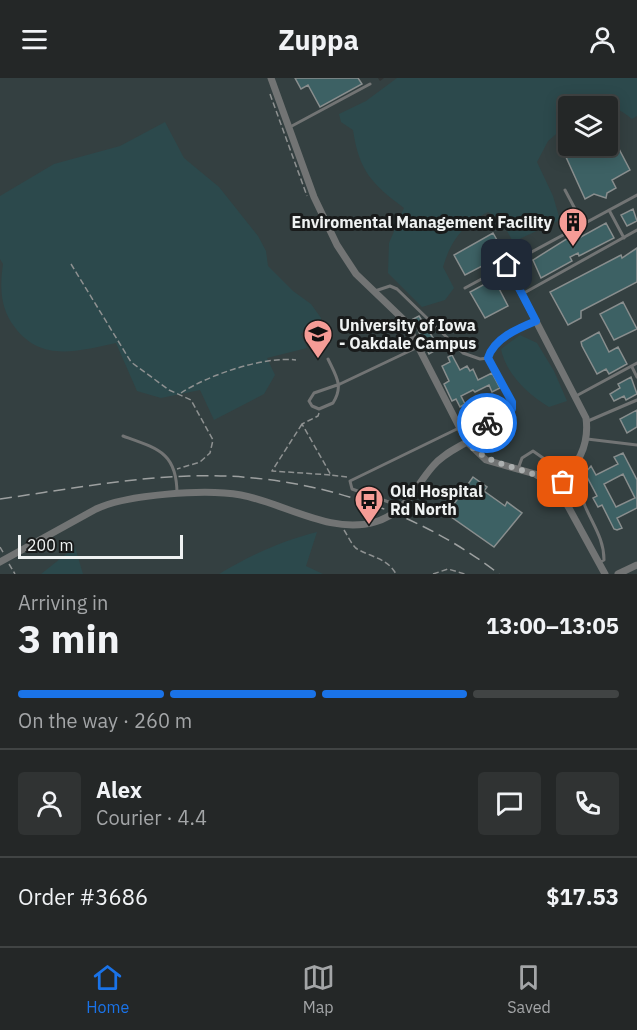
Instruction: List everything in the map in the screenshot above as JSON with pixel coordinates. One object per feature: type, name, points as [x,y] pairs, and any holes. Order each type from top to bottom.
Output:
[{"type":"street","points":[[271,78],[314,197],[344,259],[405,321],[465,439],[486,460],[543,477],[558,488],[605,574]]},
{"type":"street","points":[[507,265],[576,396],[586,422],[587,439],[583,454],[558,488]]},
{"type":"street","points":[[0,562],[110,502],[177,495],[241,495],[339,523],[351,525],[374,522],[410,500],[433,465],[465,439]]},
{"type":"street","points":[[618,574],[637,566]]},
{"type":"lane","points":[[288,128],[370,84]]},
{"type":"lane","points":[[565,189],[583,224]]},
{"type":"lane","points":[[465,288],[637,197]]},
{"type":"lane","points":[[609,210],[624,238]]},
{"type":"lane","points":[[522,294],[637,230]]},
{"type":"lane","points":[[375,291],[390,286],[397,289],[463,353],[480,359],[488,358]]},
{"type":"lane","points":[[465,439],[512,409],[512,402],[488,358],[489,353],[510,333],[536,321]]},
{"type":"lane","points":[[328,359],[340,384],[333,403],[319,409],[312,406],[310,397],[321,389],[340,384],[419,346]]},
{"type":"lane","points":[[576,396],[637,363]]},
{"type":"lane","points":[[632,366],[637,377]]},
{"type":"lane","points":[[586,422],[637,400]]},
{"type":"lane","points":[[401,507],[352,489],[350,481],[459,428]]},
{"type":"lane","points":[[123,436],[170,459],[176,470],[177,495]]},
{"type":"lane","points":[[587,439],[637,445]]},
{"type":"lane","points":[[518,469],[522,458],[534,451],[543,458],[543,477]]},
{"type":"lane","points":[[571,472],[579,481],[584,504],[601,539],[604,560],[599,564]]},
{"type":"path","points":[[268,89],[302,185],[307,196],[314,197]]},
{"type":"path","points":[[71,264],[131,362],[190,400],[214,445],[210,453],[200,462],[176,470]]},
{"type":"path","points":[[179,394],[197,382],[215,375],[283,358],[296,360]]},
{"type":"path","points":[[319,409],[318,416],[302,424],[272,471],[346,478],[356,473],[358,477]]},
{"type":"path","points":[[302,424],[331,475]]},
{"type":"path","points":[[339,523],[358,550],[390,566],[396,574]]},
{"type":"path","points":[[433,574],[448,569],[465,574]]},
{"type":"shaded area","name":"University of Iowa - Oakdale Campus","points":[[0,78],[378,78],[380,81],[384,78],[637,78],[637,574],[0,574]]},
{"type":"shaded area","points":[[397,78],[637,78],[637,116],[632,119],[618,110],[618,96],[558,96],[558,132],[548,141],[537,162],[553,196],[560,220],[513,242],[501,220],[488,212],[479,217],[459,234],[446,257],[443,267],[454,288],[445,300],[422,307],[388,273],[389,243],[404,208],[375,184],[363,166],[353,130],[341,122],[339,114],[366,101]]},
{"type":"shaded area","points":[[165,122],[184,158],[219,187],[258,236],[266,251],[268,266],[293,291],[311,304],[321,318],[322,329],[315,332],[306,329],[301,334],[307,348],[267,358],[275,375],[264,394],[214,420],[200,390],[161,398],[137,391],[116,343],[71,351],[45,349],[33,344],[11,322],[3,301],[0,196],[54,164],[120,146]]},
{"type":"shaded area","points":[[520,335],[537,343],[554,371],[567,401],[549,407],[526,390],[513,375],[501,349]]},
{"type":"shaded area","points":[[317,532],[306,566],[323,574],[219,574],[266,549]]},
{"type":"shaded area","points":[[75,547],[83,574],[41,574]]},
{"type":"building","points":[[295,78],[358,78],[362,84],[320,107],[308,85],[301,89]]},
{"type":"building","points":[[618,147],[630,170],[612,180],[616,188],[607,193],[606,198],[594,194],[585,199],[566,156],[618,156]]},
{"type":"building","points":[[633,209],[637,221],[627,226],[621,215]]},
{"type":"building","name":"Enviromental Management Facility","points":[[606,223],[614,238],[579,256],[578,253],[570,257],[572,261],[541,278],[533,260],[576,233],[579,238]]},
{"type":"building","points":[[493,233],[505,254],[465,275],[454,255]]},
{"type":"building","points":[[637,248],[637,282],[581,311],[581,318],[568,325],[550,292],[621,255],[622,258]]},
{"type":"building","points":[[494,279],[508,306],[485,318],[470,292]]},
{"type":"building","points":[[623,302],[637,329],[614,340],[600,314]]},
{"type":"building","points":[[419,316],[435,341],[441,338],[445,345],[429,354],[413,319]]},
{"type":"building","points":[[599,332],[609,352],[618,347],[627,364],[609,374],[606,369],[597,374],[581,342]]},
{"type":"building","points":[[452,355],[460,370],[467,366],[470,371],[473,369],[478,380],[492,373],[500,388],[492,392],[489,385],[475,392],[473,390],[461,396],[465,404],[460,407],[456,399],[452,401],[444,384],[449,381],[442,366],[450,362],[448,357]]},
{"type":"building","points":[[631,377],[637,394],[626,400],[624,396],[614,401],[610,394],[620,388],[618,384]]},
{"type":"building","points":[[499,403],[503,410],[485,420],[481,413]]},
{"type":"building","points":[[637,410],[637,427],[627,433],[620,419]]},
{"type":"building","points":[[623,453],[637,480],[637,508],[617,518],[622,528],[617,530],[614,529],[602,505],[598,507],[593,498],[597,496],[585,473],[591,466],[596,475],[618,464],[614,457]],"holes":[[[623,474],[635,498],[616,507],[604,484]]]},
{"type":"building","points":[[473,477],[487,487],[484,491],[505,506],[507,502],[522,513],[494,547],[447,514]]},
{"type":"railway","points":[[0,499],[165,477],[231,476],[272,480],[313,487],[392,512],[429,529],[465,550],[499,574]]},
{"type":"way so far","points":[[487,423],[463,436],[475,452],[486,460],[545,478],[558,488],[563,482]]},
{"type":"place","name":"Enviromental Management Facility","points":[[573,248]]},
{"type":"place","name":"University of Iowa - Oakdale Campus","points":[[318,360]]},
{"type":"place","name":"Old Hospital Rd North","points":[[369,526]]},
{"type":"route","points":[[487,423],[512,409],[512,402],[491,366],[489,353],[510,333],[536,321],[507,265]]}]
